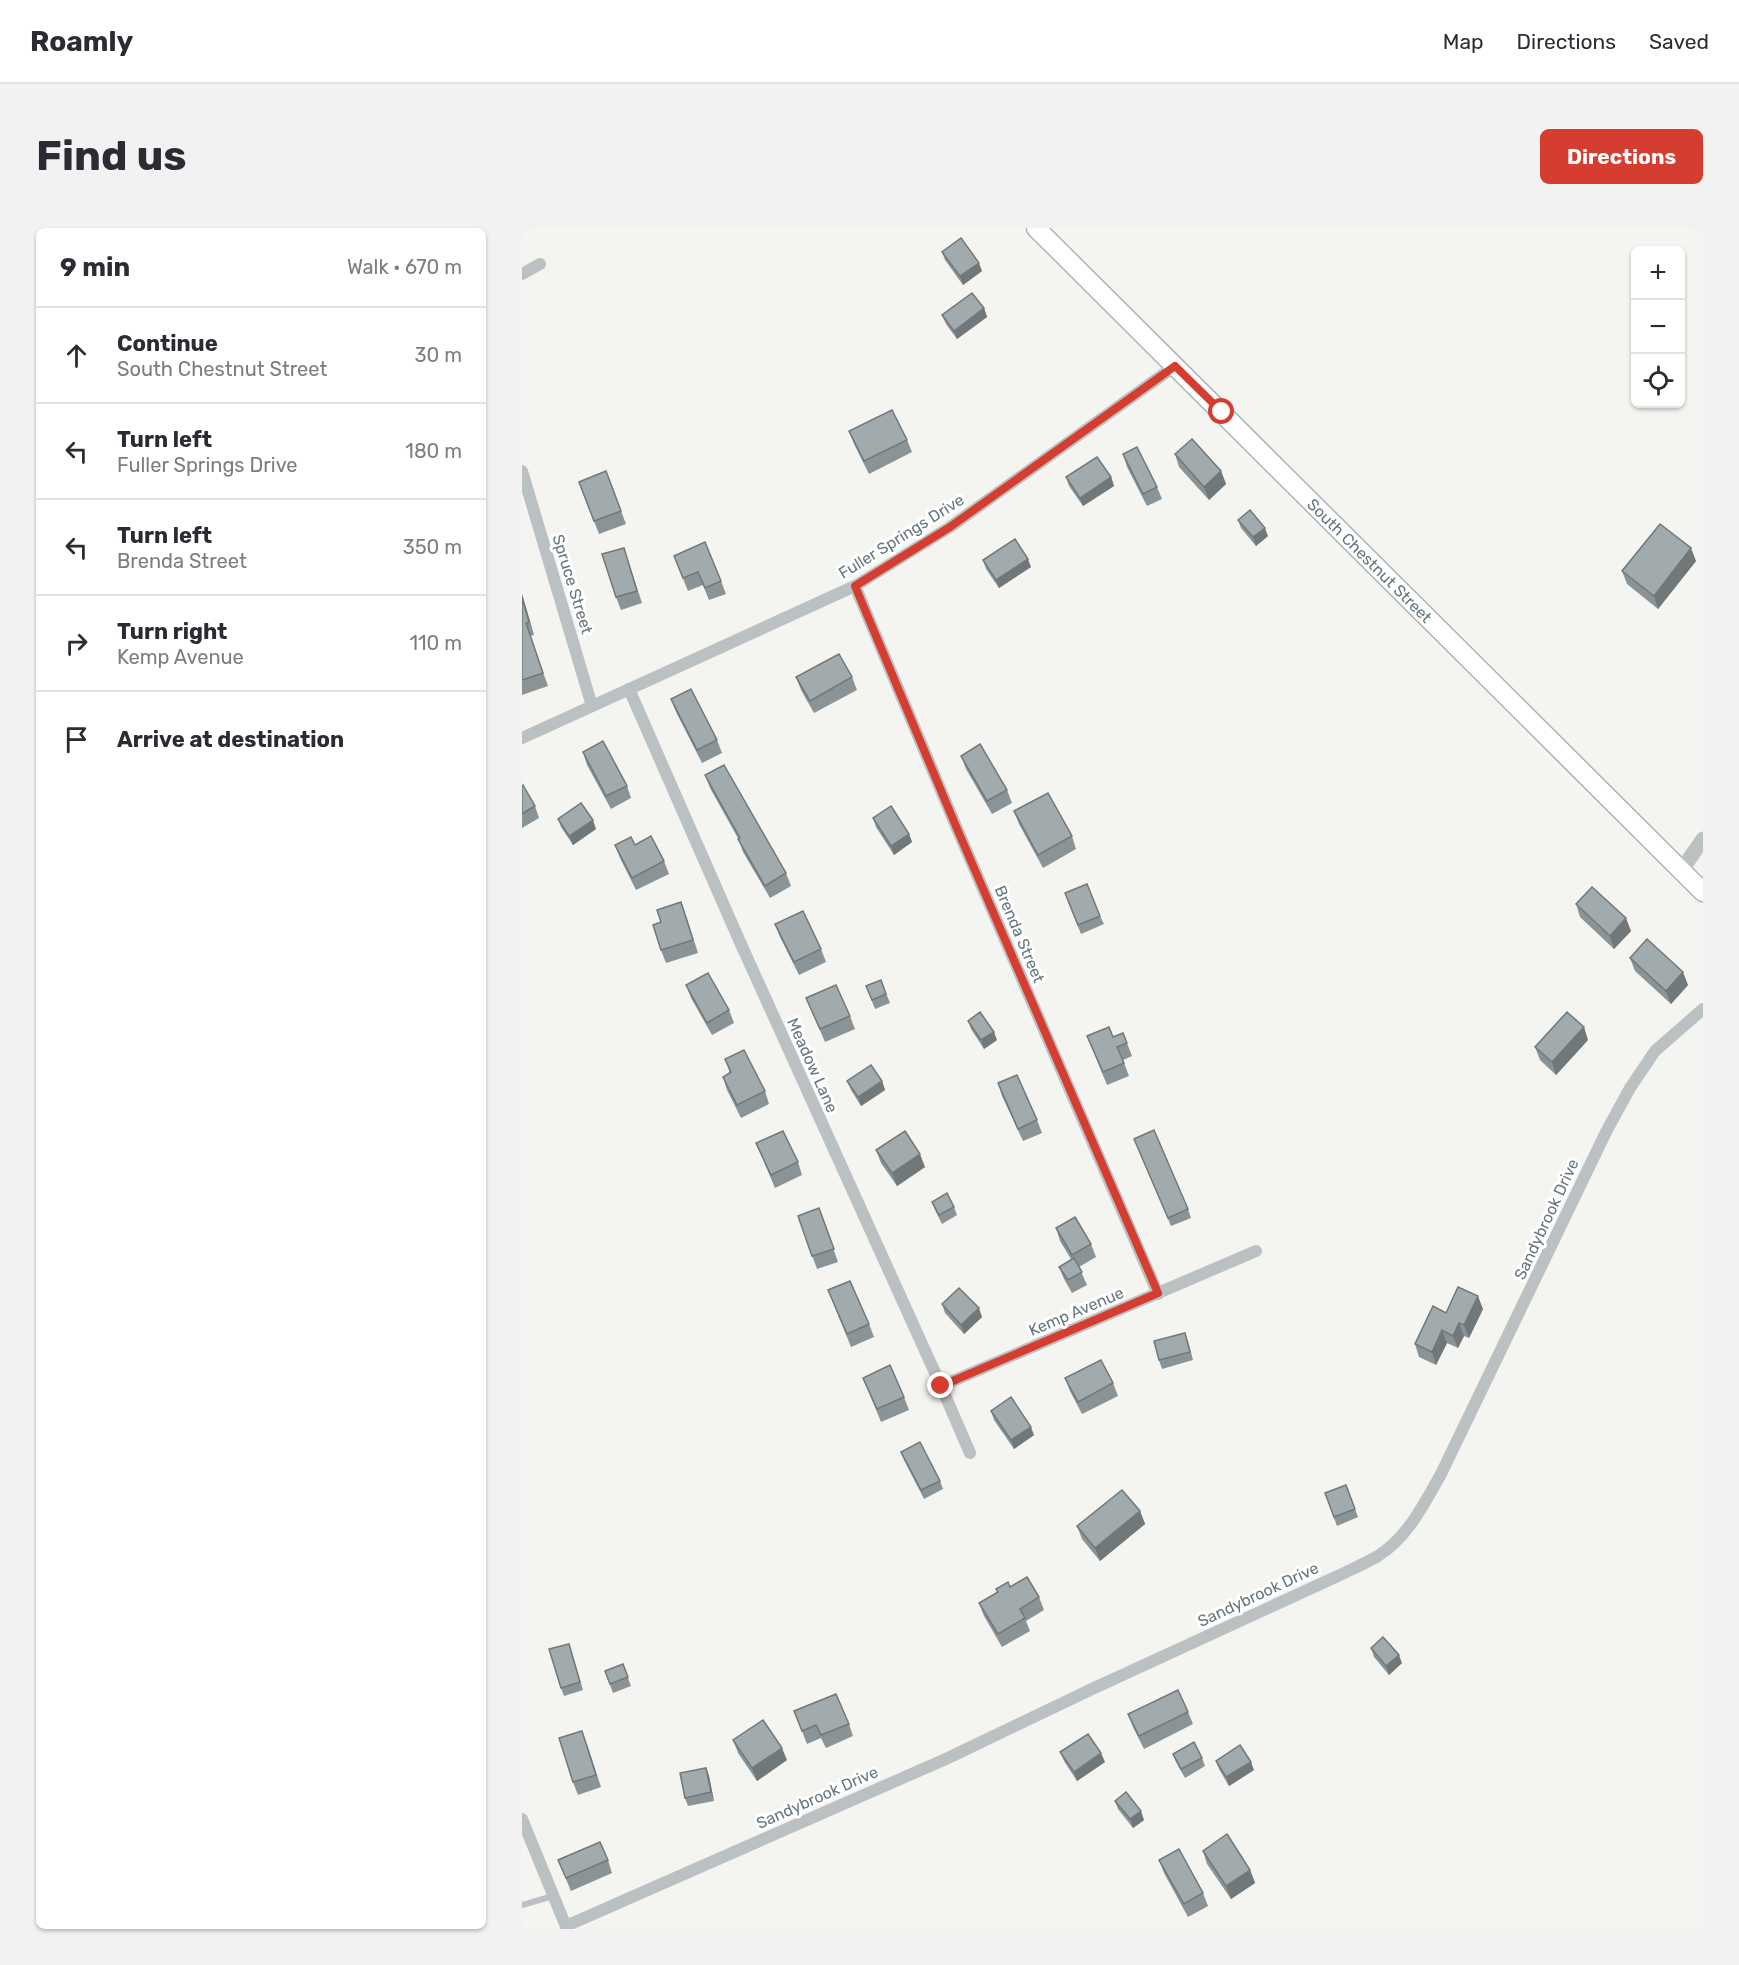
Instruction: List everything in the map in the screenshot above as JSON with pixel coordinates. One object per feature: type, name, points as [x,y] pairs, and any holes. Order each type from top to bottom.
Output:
[{"type":"main road","name":"South Chestnut Street","points":[[1036,228],[1703,892]]},
{"type":"street","points":[[522,274],[540,264]]},
{"type":"street","name":"Fuller Springs Drive","points":[[522,738],[855,586],[950,527],[1175,366]]},
{"type":"street","name":"Spruce Street","points":[[522,471],[592,706]]},
{"type":"street","name":"Brenda Street","points":[[855,586],[958,831],[1158,1293]]},
{"type":"street","name":"Meadow Lane","points":[[629,689],[970,1453]]},
{"type":"street","points":[[1681,871],[1703,839]]},
{"type":"street","name":"Sandybrook Drive","points":[[567,1928],[948,1758],[1340,1575],[1378,1555],[1397,1540],[1414,1521],[1441,1474],[1606,1132],[1630,1088],[1655,1051],[1703,1009]]},
{"type":"street","name":"Kemp Avenue","points":[[941,1386],[1256,1251]]},
{"type":"street","points":[[522,1819],[567,1928]]},
{"type":"lane","points":[[522,1905],[554,1896]]},
{"type":"building","points":[[961,238],[979,263],[960,276],[942,252]]},
{"type":"building","points":[[972,293],[984,308],[954,331],[942,315]]},
{"type":"building","points":[[892,410],[907,440],[864,461],[849,431]]},
{"type":"building","points":[[1192,439],[1221,471],[1204,487],[1175,454]]},
{"type":"building","points":[[1137,447],[1157,487],[1143,494],[1123,454]]},
{"type":"building","points":[[1097,457],[1111,477],[1080,498],[1066,477]]},
{"type":"building","points":[[606,471],[621,511],[594,521],[579,482]]},
{"type":"building","points":[[1250,510],[1265,528],[1253,537],[1238,520]]},
{"type":"building","points":[[1660,524],[1691,548],[1654,596],[1622,571]]},
{"type":"building","points":[[1015,539],[1028,559],[996,580],[983,560]]},
{"type":"building","points":[[705,542],[721,581],[705,588],[698,572],[683,578],[674,556]]},
{"type":"building","points":[[624,548],[637,591],[616,597],[602,554]]},
{"type":"building","points":[[522,598],[529,622],[526,623],[543,673],[522,680]]},
{"type":"building","points":[[839,654],[852,677],[810,701],[796,677]]},
{"type":"building","points":[[691,689],[717,740],[697,750],[671,699]]},
{"type":"building","points":[[603,741],[627,786],[606,796],[583,752]]},
{"type":"building","points":[[980,744],[1007,790],[987,801],[961,756]]},
{"type":"building","points":[[724,765],[786,873],[765,886],[705,775]]},
{"type":"building","points":[[522,786],[535,806],[522,814]]},
{"type":"building","points":[[1048,793],[1072,836],[1038,855],[1014,811]]},
{"type":"building","points":[[581,803],[593,820],[569,836],[558,819]]},
{"type":"building","points":[[891,806],[909,834],[891,846],[873,818]]},
{"type":"building","points":[[651,836],[664,861],[632,878],[615,845],[631,837],[635,845]]},
{"type":"building","points":[[1087,884],[1100,916],[1078,925],[1065,893]]},
{"type":"building","points":[[1592,887],[1626,918],[1610,936],[1576,904]]},
{"type":"building","points":[[681,902],[693,940],[661,950],[653,925],[661,922],[657,910]]},
{"type":"building","points":[[803,911],[821,949],[794,962],[775,924]]},
{"type":"building","points":[[1647,939],[1683,972],[1666,991],[1630,958]]},
{"type":"building","points":[[708,973],[729,1010],[707,1023],[686,985]]},
{"type":"building","points":[[881,980],[886,994],[872,1000],[866,986]]},
{"type":"building","points":[[836,985],[850,1016],[820,1029],[806,998]]},
{"type":"building","points":[[980,1012],[994,1032],[981,1040],[968,1021]]},
{"type":"building","points":[[1567,1012],[1584,1027],[1552,1062],[1535,1047]]},
{"type":"building","points":[[1109,1027],[1113,1037],[1123,1033],[1127,1043],[1117,1047],[1124,1063],[1103,1072],[1087,1036]]},
{"type":"building","points":[[744,1050],[765,1091],[737,1105],[723,1077],[731,1072],[725,1059]]},
{"type":"building","points":[[871,1065],[882,1081],[858,1097],[847,1081]]},
{"type":"building","points":[[1017,1075],[1037,1120],[1018,1129],[998,1083]]},
{"type":"building","points":[[1154,1130],[1188,1209],[1168,1218],[1134,1139]]},
{"type":"building","points":[[783,1131],[798,1162],[771,1175],[756,1143]]},
{"type":"building","points":[[905,1131],[920,1154],[892,1173],[876,1150]]},
{"type":"building","points":[[947,1193],[954,1207],[939,1215],[932,1202]]},
{"type":"building","points":[[819,1208],[834,1249],[812,1256],[798,1216]]},
{"type":"building","points":[[1075,1217],[1091,1244],[1072,1255],[1056,1228]]},
{"type":"building","points":[[1074,1258],[1082,1272],[1068,1280],[1059,1267]]},
{"type":"building","points":[[850,1281],[869,1324],[847,1334],[828,1290]]},
{"type":"building","points":[[1458,1287],[1478,1296],[1464,1325],[1459,1323],[1453,1336],[1442,1330],[1432,1352],[1415,1344],[1433,1306],[1446,1313]]},
{"type":"building","points":[[959,1288],[979,1308],[961,1325],[942,1304]]},
{"type":"building","points":[[1185,1333],[1190,1352],[1159,1360],[1154,1341]]},
{"type":"building","points":[[1101,1360],[1113,1383],[1078,1402],[1065,1378]]},
{"type":"building","points":[[890,1365],[904,1397],[877,1409],[863,1378]]},
{"type":"building","points":[[1011,1397],[1031,1427],[1011,1440],[991,1411]]},
{"type":"building","points":[[920,1442],[940,1481],[921,1490],[901,1452]]},
{"type":"building","points":[[1346,1485],[1355,1509],[1334,1517],[1325,1493]]},
{"type":"building","points":[[1122,1490],[1140,1511],[1095,1548],[1077,1526]]},
{"type":"building","points":[[1027,1577],[1039,1597],[1020,1609],[1025,1618],[998,1634],[979,1603],[998,1592],[996,1589],[1008,1582],[1010,1587]]},
{"type":"building","points":[[1383,1637],[1399,1655],[1386,1666],[1371,1648]]},
{"type":"building","points":[[569,1644],[580,1682],[561,1688],[549,1649]]},
{"type":"building","points":[[623,1664],[628,1677],[610,1684],[605,1671]]},
{"type":"building","points":[[1178,1690],[1188,1712],[1139,1736],[1128,1714]]},
{"type":"building","points":[[836,1694],[849,1724],[821,1735],[816,1725],[802,1731],[794,1711]]},
{"type":"building","points":[[763,1720],[782,1748],[752,1768],[733,1740]]},
{"type":"building","points":[[582,1731],[596,1775],[573,1782],[559,1738]]},
{"type":"building","points":[[1088,1734],[1101,1753],[1074,1772],[1060,1752]]},
{"type":"building","points":[[1194,1742],[1202,1758],[1181,1769],[1173,1754]]},
{"type":"building","points":[[1240,1745],[1251,1762],[1226,1777],[1216,1761]]},
{"type":"building","points":[[706,1768],[711,1792],[685,1798],[680,1773]]},
{"type":"building","points":[[1126,1792],[1141,1811],[1130,1819],[1115,1801]]},
{"type":"building","points":[[1227,1834],[1250,1870],[1226,1886],[1203,1851]]},
{"type":"building","points":[[600,1842],[608,1860],[566,1878],[558,1860]]},
{"type":"building","points":[[1179,1849],[1203,1893],[1184,1904],[1159,1860]]},
{"type":"route","points":[[941,1386],[1158,1293],[958,831],[855,586],[950,527],[1175,366],[1222,412]]}]
